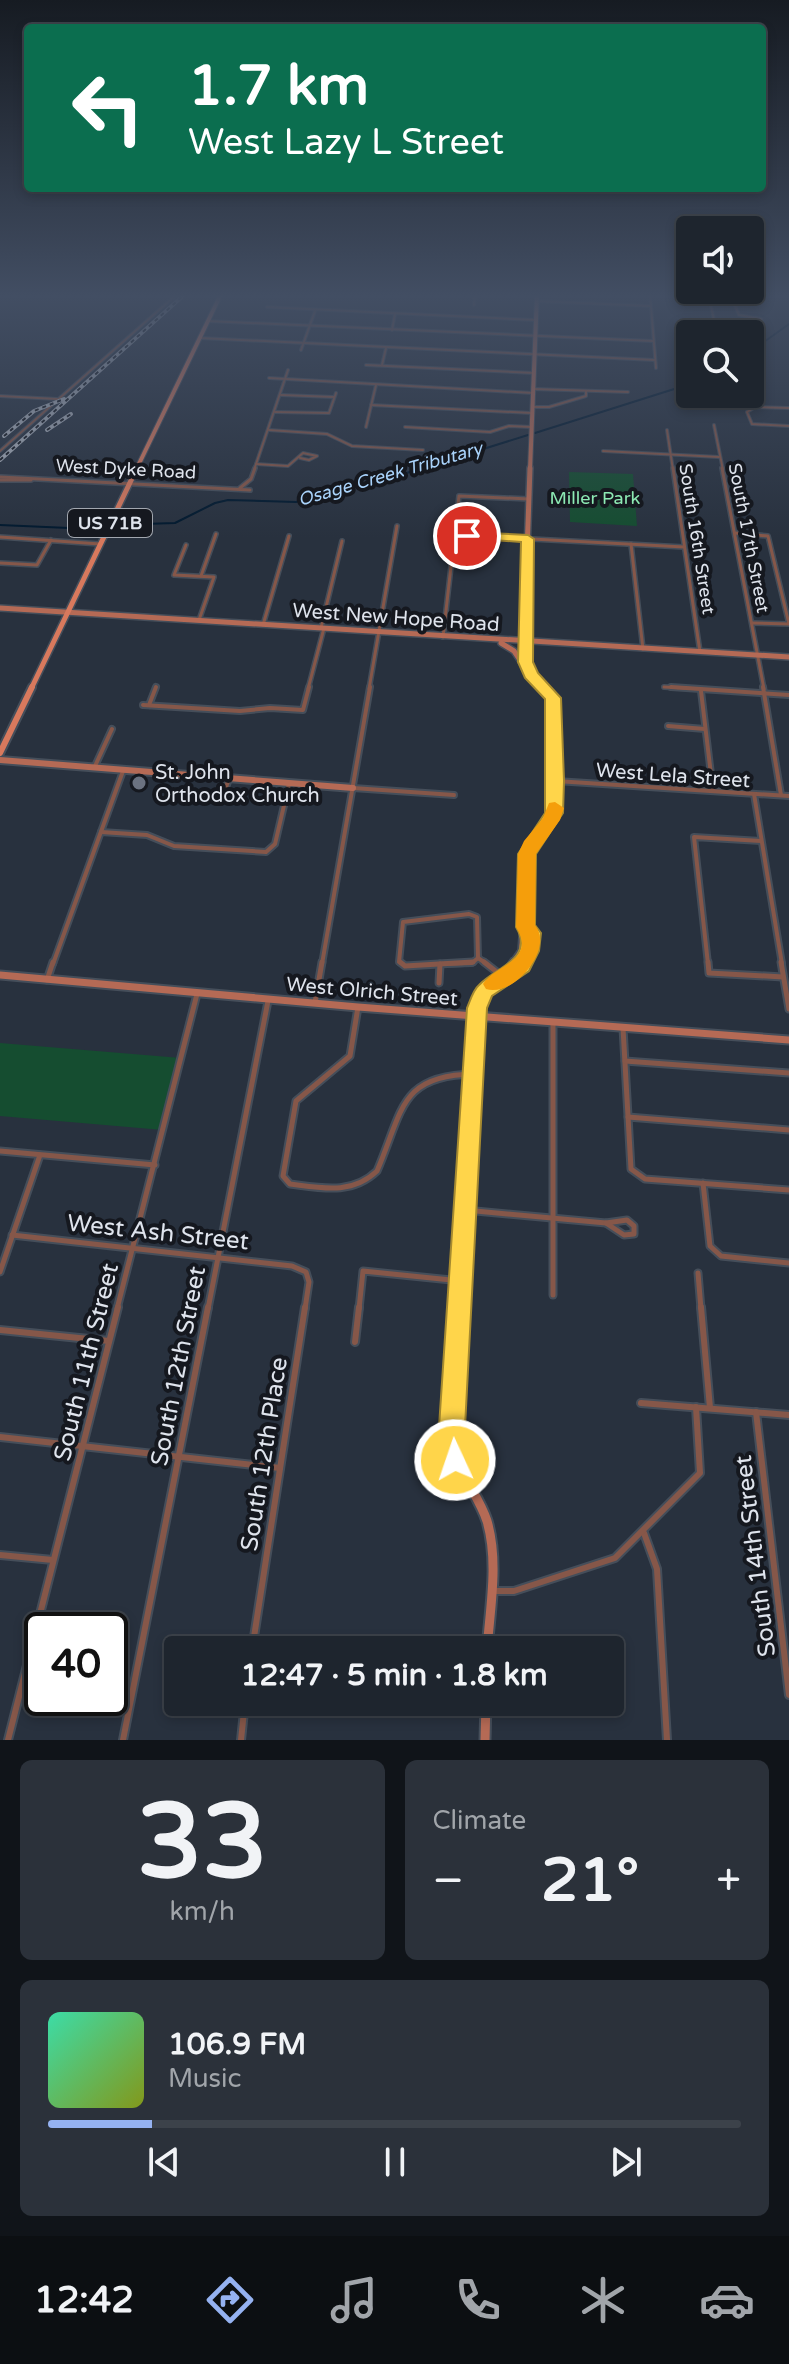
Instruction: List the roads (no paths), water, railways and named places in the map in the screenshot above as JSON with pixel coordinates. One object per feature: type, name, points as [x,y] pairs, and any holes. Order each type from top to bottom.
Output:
[{"type":"main road","name":"US 71B","points":[[0,753],[182,375]]},
{"type":"street","points":[[0,451],[84,375]]},
{"type":"street","points":[[238,489],[251,479],[286,375]]},
{"type":"street","points":[[526,668],[534,375]]},
{"type":"street","points":[[269,378],[376,385],[628,392]]},
{"type":"street","points":[[366,427],[376,385]]},
{"type":"street","points":[[371,405],[533,410],[586,396],[586,391]]},
{"type":"street","points":[[275,412],[329,413],[335,395],[279,395]]},
{"type":"street","points":[[0,396],[57,399]]},
{"type":"street","points":[[789,408],[749,408],[747,413],[750,423],[789,426]]},
{"type":"street","name":"South 17th Street","points":[[714,425],[781,795]]},
{"type":"street","points":[[405,427],[490,432],[509,426],[532,427]]},
{"type":"street","points":[[269,430],[327,434],[352,446],[423,450]]},
{"type":"street","name":"South 16th Street","points":[[667,430],[700,652]]},
{"type":"street","points":[[603,451],[719,457]]},
{"type":"street","points":[[256,464],[288,466],[300,458]]},
{"type":"street","name":"West Dyke Road","points":[[0,478],[250,490]]},
{"type":"street","points":[[443,637],[459,496],[529,499]]},
{"type":"street","points":[[315,1003],[397,526]]},
{"type":"street","points":[[735,533],[768,536],[789,624],[752,623]]},
{"type":"street","points":[[201,576],[216,534]]},
{"type":"street","points":[[454,535],[684,547]]},
{"type":"street","points":[[263,625],[289,536]]},
{"type":"street","points":[[0,537],[100,544]]},
{"type":"street","points":[[0,563],[37,565],[51,539]]},
{"type":"street","points":[[156,687],[146,705],[240,711],[270,708],[303,710],[342,541]]},
{"type":"street","points":[[631,544],[643,649]]},
{"type":"street","points":[[186,545],[174,575],[214,577],[199,621]]},
{"type":"street","name":"West New Hope Road","points":[[0,608],[789,657]]},
{"type":"street","points":[[488,1636],[491,1545],[487,1524],[461,1475],[452,1445],[476,1016],[484,991],[522,965],[530,951],[531,933],[526,927],[527,854],[554,813],[556,781],[553,698],[512,649],[495,640]]},
{"type":"street","points":[[664,687],[789,695]]},
{"type":"street","points":[[701,691],[713,791]]},
{"type":"street","points":[[668,726],[705,729]]},
{"type":"street","points":[[95,766],[112,729]]},
{"type":"street","points":[[0,760],[454,795]]},
{"type":"street","points":[[47,980],[124,769]]},
{"type":"street","points":[[218,800],[222,798],[230,777]]},
{"type":"street","name":"West Lela Street","points":[[556,781],[789,796]]},
{"type":"street","points":[[101,832],[147,835],[174,846],[266,852],[275,844],[290,782]]},
{"type":"street","points":[[754,794],[789,1009]]},
{"type":"street","points":[[761,841],[694,837],[709,973],[783,977]]},
{"type":"street","points":[[469,914],[477,917],[478,958],[472,963],[405,966],[399,962],[398,956],[403,922],[469,914]]},
{"type":"street","points":[[478,958],[504,977]]},
{"type":"street","points":[[439,983],[440,964]]},
{"type":"street","name":"West Olrich Street","points":[[0,975],[358,1007],[789,1040]]},
{"type":"street","name":"South 11th Street","points":[[8,1740],[198,992]]},
{"type":"street","name":"South 12th Street","points":[[123,1740],[268,999]]},
{"type":"street","points":[[358,1007],[350,1056],[296,1101],[283,1176],[290,1184],[345,1189],[369,1181],[377,1171],[417,1084],[437,1078],[474,1074]]},
{"type":"street","points":[[553,1023],[553,1295]]},
{"type":"street","points":[[623,1028],[631,1169],[635,1175],[645,1179],[789,1190]]},
{"type":"street","points":[[625,1061],[789,1073]]},
{"type":"street","points":[[628,1117],[789,1130]]},
{"type":"street","points":[[0,1151],[155,1165]]},
{"type":"street","points":[[0,1272],[40,1155]]},
{"type":"street","points":[[703,1183],[711,1249],[721,1256],[789,1263]]},
{"type":"street","points":[[465,1210],[606,1223],[627,1220],[634,1226],[634,1234],[624,1235],[606,1223]]},
{"type":"street","name":"West Ash Street","points":[[12,1235],[218,1256],[300,1268]]},
{"type":"street","name":"South 12th Place","points":[[254,1636],[309,1282],[306,1272],[300,1268]]},
{"type":"street","points":[[355,1342],[363,1271],[461,1281]]},
{"type":"street","points":[[698,1273],[710,1408]]},
{"type":"street","points":[[0,1330],[109,1341]]},
{"type":"street","points":[[641,1403],[789,1415]]},
{"type":"street","points":[[490,1591],[514,1591],[615,1558],[700,1473],[696,1407]]},
{"type":"street","name":"South 14th Street","points":[[756,1412],[789,1695]]},
{"type":"street","points":[[0,1437],[280,1468]]},
{"type":"street","points":[[643,1532],[657,1569],[667,1740]]},
{"type":"street","points":[[0,1555],[53,1560]]},
{"type":"street","points":[[241,1740],[244,1716]]},
{"type":"street","points":[[485,1740],[486,1716]]},
{"type":"waterway","name":"Osage Creek Tributary","points":[[535,433],[676,388]]},
{"type":"waterway","name":"Osage Creek Tributary","points":[[112,525],[175,523],[215,503],[228,500],[296,502],[339,489],[365,486],[528,435]]},
{"type":"waterway","name":"Osage Creek Tributary","points":[[0,525],[92,529],[106,526]]},
{"type":"railway","points":[[0,460],[95,375]]},
{"type":"railway","points":[[4,436],[34,411],[64,399]]},
{"type":"railway","points":[[47,430],[71,414]]},
{"type":"place","name":"St. John Orthodox Church","points":[[139,783]]},
{"type":"park label","name":"Miller Park","points":[[595,498]]}]
